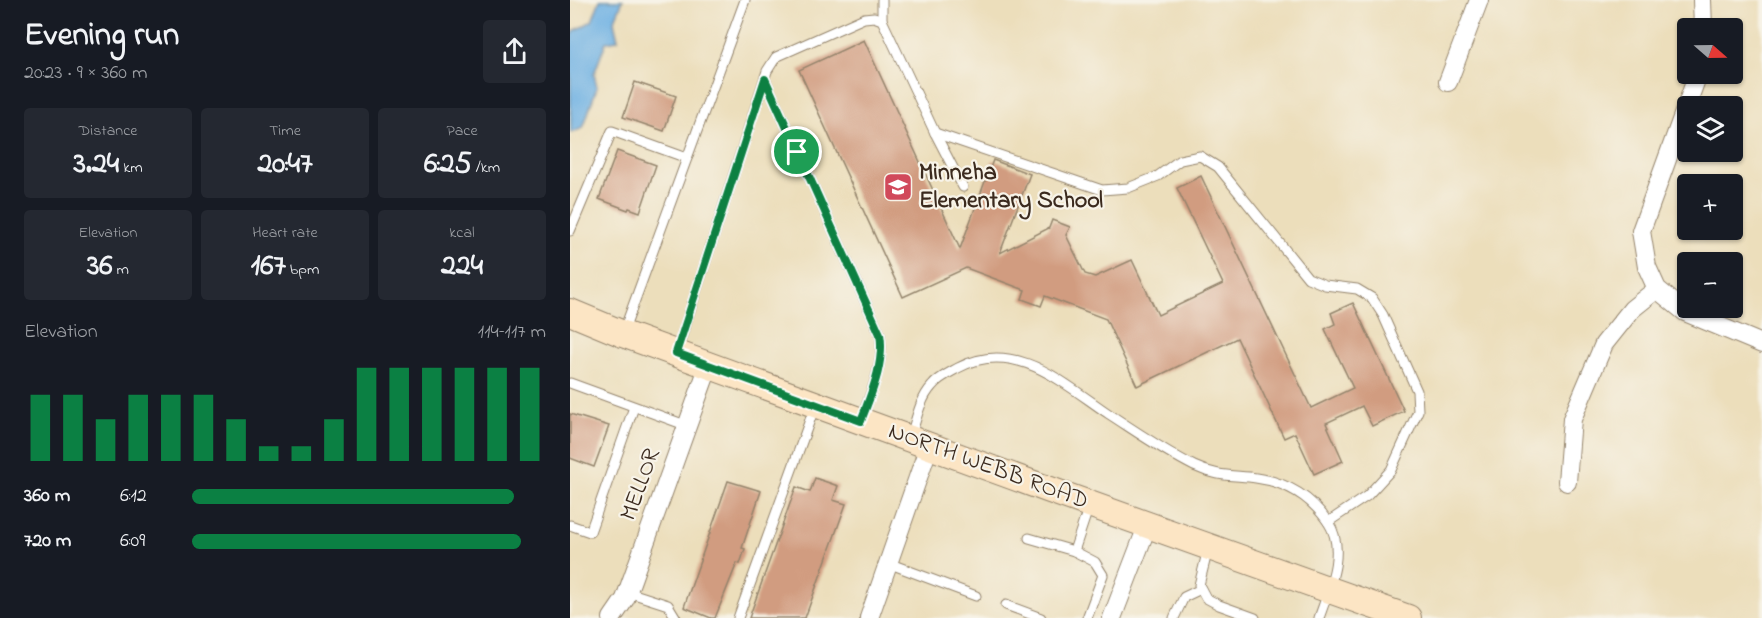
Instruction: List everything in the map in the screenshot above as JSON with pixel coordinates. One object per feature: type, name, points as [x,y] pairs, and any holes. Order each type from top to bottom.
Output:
[{"type":"main road","name":"NORTH WEBB ROAD","points":[[570,312],[861,421],[1408,618]]},
{"type":"street","points":[[1448,82],[1479,0]]},
{"type":"street","points":[[1702,0],[1703,18]]},
{"type":"street","points":[[1694,84],[1641,231],[1647,267],[1657,289],[1685,312],[1762,345]]},
{"type":"street","points":[[1567,482],[1572,419],[1604,344],[1632,309],[1657,289]]},
{"type":"street","name":"MELLOR","points":[[612,618],[626,599],[709,365]]},
{"type":"street","points":[[868,618],[888,563],[920,442]]},
{"type":"street","points":[[1112,618],[1148,524]]},
{"type":"lane","points":[[623,333],[745,0]]},
{"type":"lane","points":[[882,0],[882,20],[963,187]]},
{"type":"lane","points":[[676,353],[771,64],[776,57],[864,18],[874,17],[882,20]]},
{"type":"lane","points":[[765,79],[880,334],[882,346],[880,359],[861,421]]},
{"type":"lane","points":[[570,231],[612,131],[687,158]]},
{"type":"lane","points":[[935,133],[1102,190],[1128,188],[1158,176],[1180,160],[1200,156],[1218,167],[1308,278],[1325,285],[1356,289],[1372,298],[1383,315],[1417,391],[1418,411],[1391,470],[1367,496],[1328,522]]},
{"type":"lane","points":[[920,442],[924,399],[932,386],[946,374],[976,359],[993,357],[1028,364],[1063,381],[1140,435],[1199,468],[1222,476],[1257,478],[1278,483],[1294,489],[1308,499],[1328,522],[1334,534],[1336,549],[1335,564],[1319,618]]},
{"type":"lane","points":[[570,383],[688,426]]},
{"type":"lane","points":[[738,618],[816,404]]},
{"type":"lane","points":[[570,525],[590,532],[634,406]]},
{"type":"lane","points":[[1074,551],[1090,504]]},
{"type":"lane","points":[[1029,538],[1074,551],[1095,562],[1103,575],[1087,618]]},
{"type":"lane","points":[[1209,546],[1199,585],[1206,598],[1241,616],[1255,618]]},
{"type":"lane","points":[[888,563],[976,596]]},
{"type":"lane","points":[[1174,618],[1184,597],[1201,589]]},
{"type":"lane","points":[[628,592],[668,605],[676,618]]},
{"type":"lane","points":[[1006,605],[1041,618]]},
{"type":"water","points":[[600,0],[623,0],[614,22],[618,40],[606,42],[594,74],[597,87],[583,128],[571,133],[570,41],[574,31],[592,21]]},
{"type":"building","points":[[864,40],[960,249],[993,160],[1030,174],[1000,253],[1049,228],[1052,220],[1070,227],[1066,235],[1085,274],[1095,277],[1132,260],[1158,315],[1223,284],[1177,188],[1201,176],[1311,408],[1353,388],[1325,329],[1335,324],[1331,313],[1353,303],[1404,411],[1372,426],[1362,406],[1326,423],[1343,461],[1314,474],[1295,433],[1284,438],[1237,338],[1137,386],[1106,319],[1045,296],[1041,306],[1022,299],[1025,290],[966,268],[903,297],[799,70]]},
{"type":"building","points":[[635,82],[676,96],[664,131],[623,117]]},
{"type":"building","points":[[617,151],[656,165],[640,212],[599,199]]},
{"type":"building","points":[[570,414],[609,426],[594,467],[570,458]]},
{"type":"building","points":[[815,478],[838,486],[833,500],[846,504],[805,618],[749,618],[796,487],[810,492]]},
{"type":"building","points":[[728,481],[761,491],[742,548],[745,549],[740,564],[737,563],[715,618],[711,618],[684,607]]},
{"type":"place","name":"Minneha Elementary School","points":[[898,187]]},
{"type":"route","points":[[765,79],[797,152],[880,334],[882,346],[880,359],[861,421],[676,353],[765,79]]}]
